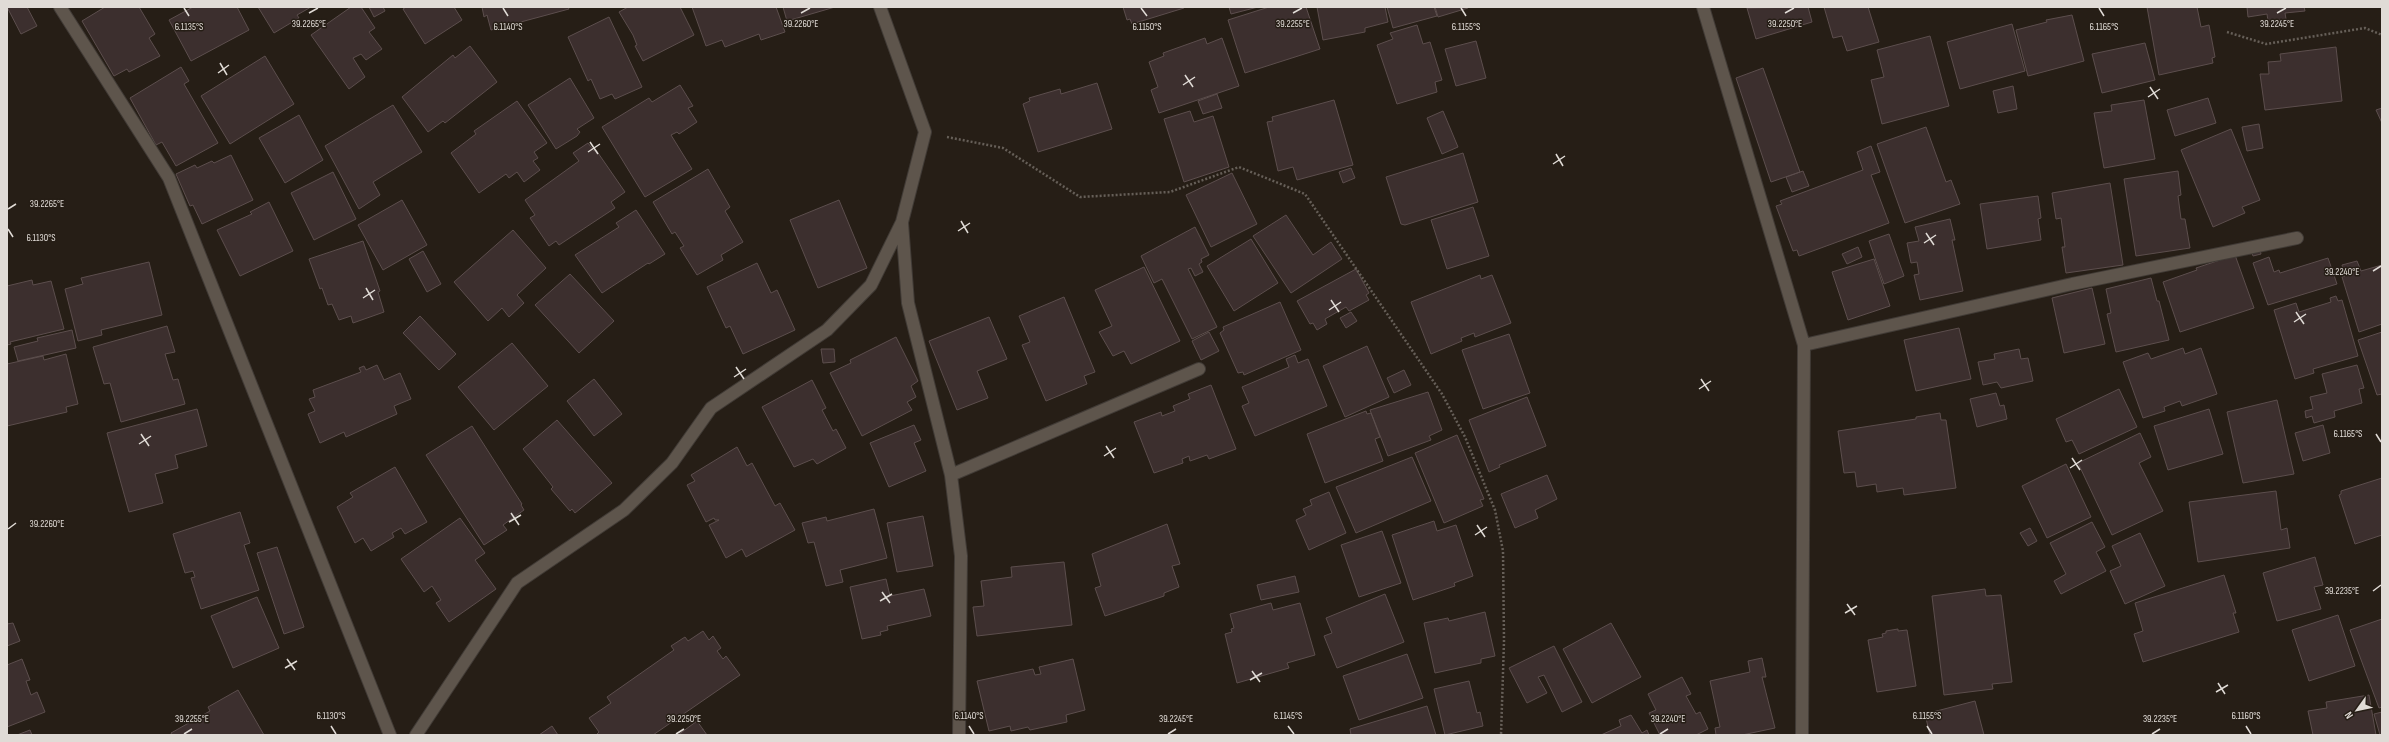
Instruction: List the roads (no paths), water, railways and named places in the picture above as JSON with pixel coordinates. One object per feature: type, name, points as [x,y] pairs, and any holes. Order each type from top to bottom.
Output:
[{"type":"street","points":[[60,7],[169,178],[390,735]]},
{"type":"street","points":[[416,735],[517,583],[624,510],[672,463],[712,408],[827,330],[871,286],[902,222],[925,132],[880,7]]},
{"type":"street","points":[[1704,7],[1804,345],[1802,735]]},
{"type":"street","points":[[902,222],[908,303],[951,475],[961,556],[959,735]]},
{"type":"street","points":[[1804,345],[2072,284],[2297,238]]},
{"type":"street","points":[[951,475],[1199,369]]}]
